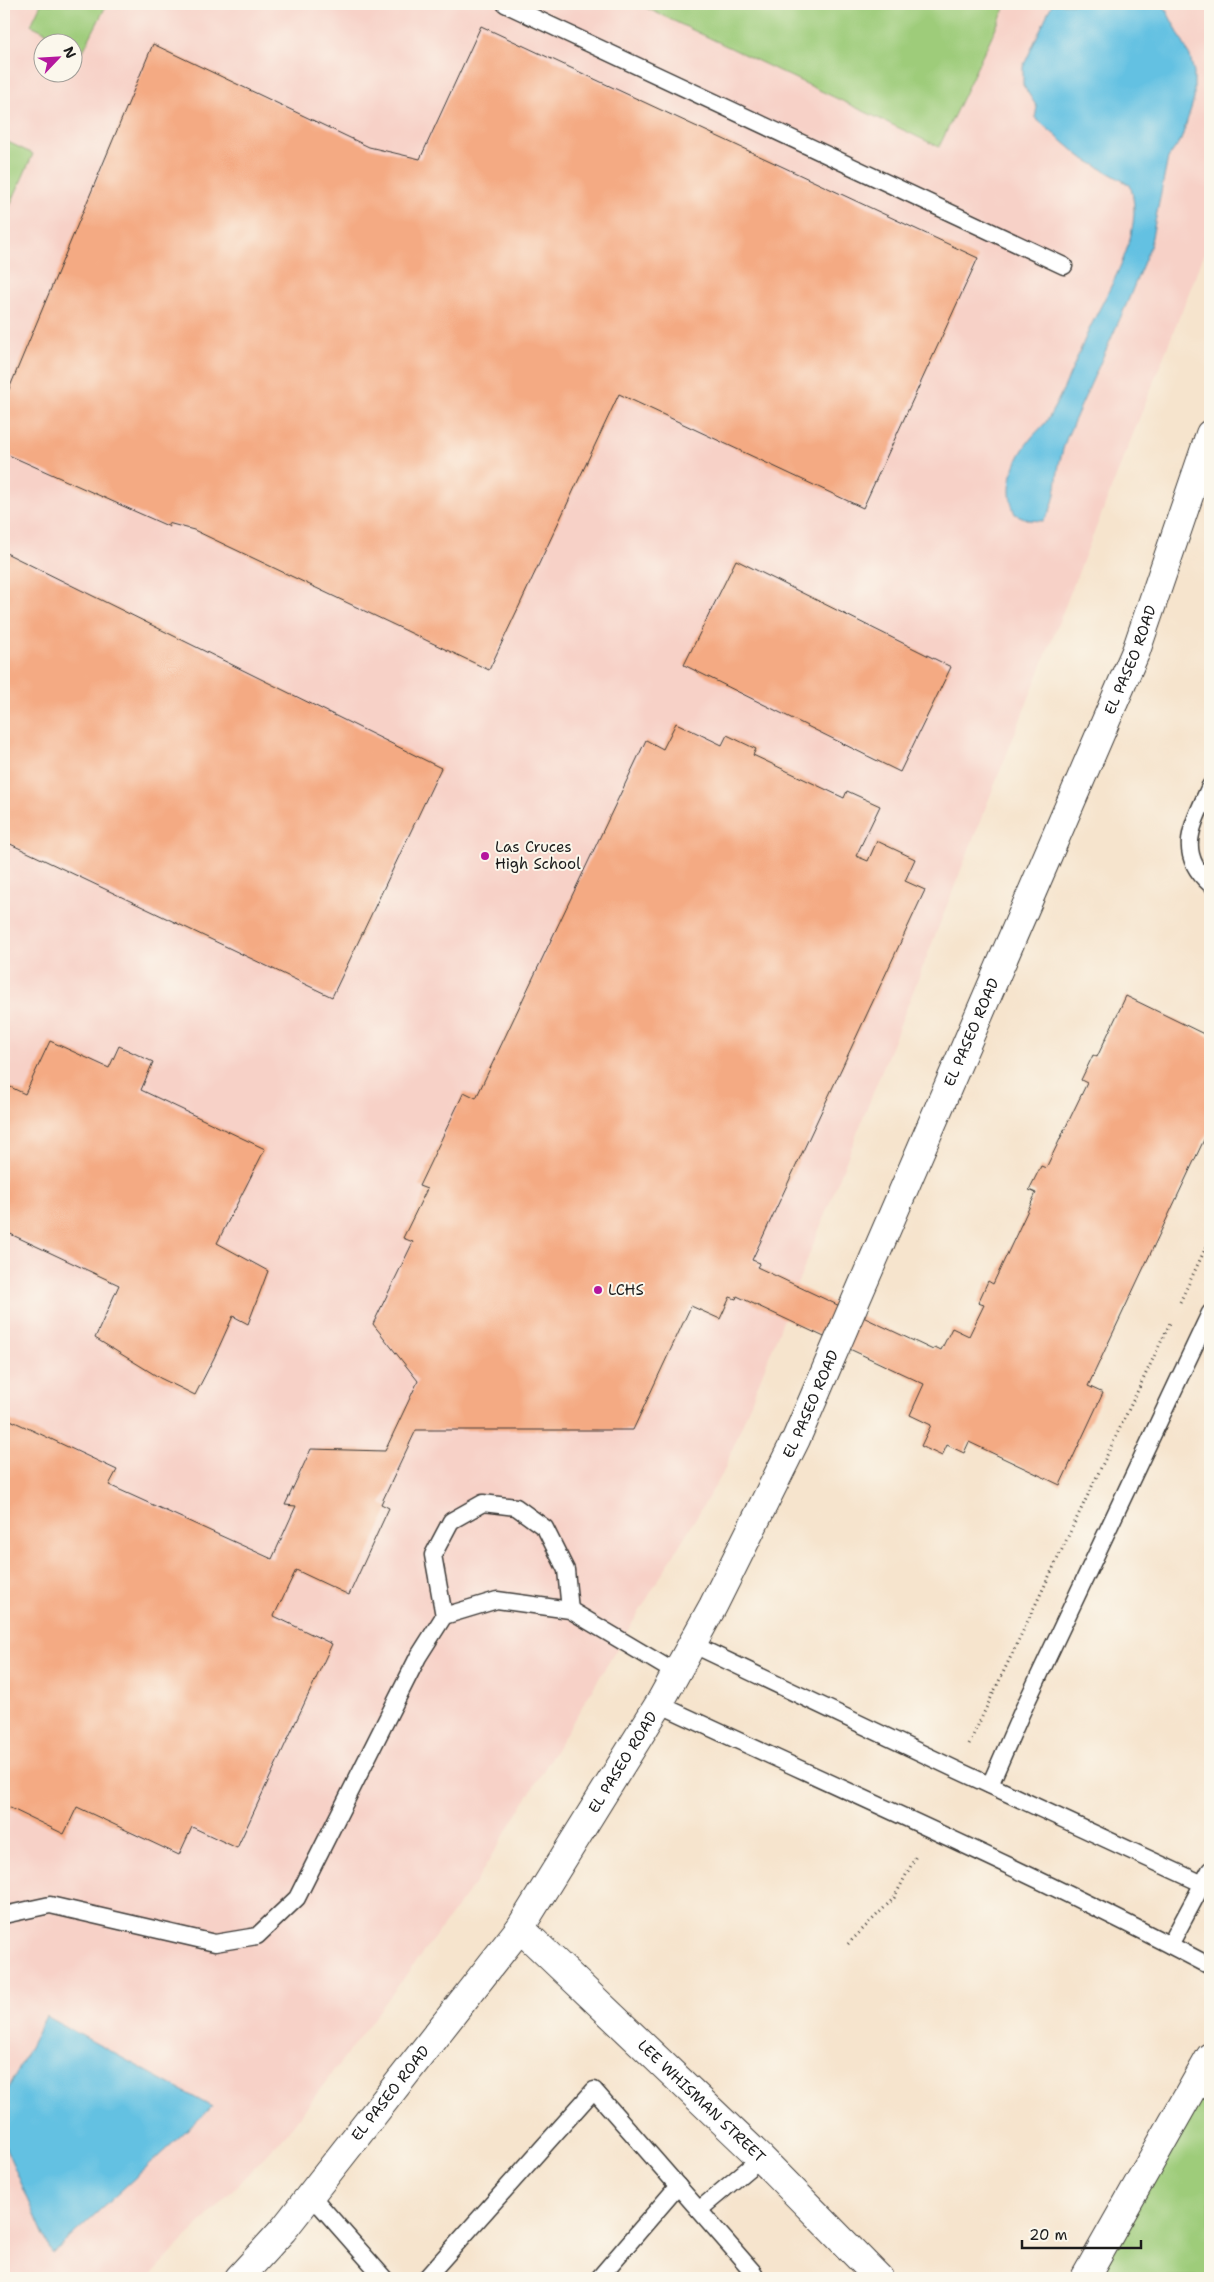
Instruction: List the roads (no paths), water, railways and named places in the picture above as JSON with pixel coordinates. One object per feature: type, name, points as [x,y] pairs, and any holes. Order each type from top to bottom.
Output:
[{"type":"main road","name":"EL PASEO ROAD","points":[[239,2278],[283,2230],[520,1928],[659,1704],[692,1644],[796,1439],[1136,651],[1210,434]]},
{"type":"main road","name":"LEE WHISMAN STREET","points":[[520,1928],[761,2158],[879,2278]]},
{"type":"main road","points":[[1085,2278],[1210,2057]]},
{"type":"lane","points":[[505,4],[1064,266]]},
{"type":"lane","points":[[1210,786],[1193,826],[1189,839],[1189,851],[1193,865],[1210,884]]},
{"type":"lane","points":[[990,1785],[1021,1714],[1210,1313]]},
{"type":"lane","points":[[444,1616],[432,1555],[451,1521],[484,1503],[516,1507],[544,1528],[566,1570],[570,1610]]},
{"type":"lane","points":[[4,1915],[50,1906],[215,1943],[257,1936],[297,1898],[418,1657],[444,1616],[497,1600],[570,1610],[676,1673]]},
{"type":"lane","points":[[692,1644],[990,1785],[1207,1877],[1170,1945]]},
{"type":"lane","points":[[659,1704],[929,1829],[1210,1966]]},
{"type":"lane","points":[[426,2278],[594,2090],[754,2273],[750,2278]]},
{"type":"lane","points":[[700,2210],[761,2158]]},
{"type":"lane","points":[[599,2278],[678,2186]]},
{"type":"lane","points":[[310,2194],[384,2278]]},
{"type":"water","points":[[1052,4],[1163,4],[1190,56],[1194,73],[1194,99],[1181,140],[1168,158],[1150,247],[1067,437],[1060,460],[1054,500],[1043,521],[1029,520],[1015,514],[1010,494],[1012,474],[1020,455],[1032,437],[1045,423],[1054,407],[1122,262],[1129,243],[1134,204],[1130,185],[1081,157],[1035,118],[1037,107],[1023,85],[1023,67]]},
{"type":"water","points":[[46,2016],[212,2107],[52,2254],[4,2144],[4,2097]]},
{"type":"place","name":"Las Cruces High School","points":[[485,856]]},
{"type":"place","name":"LCHS","points":[[598,1290]]}]
